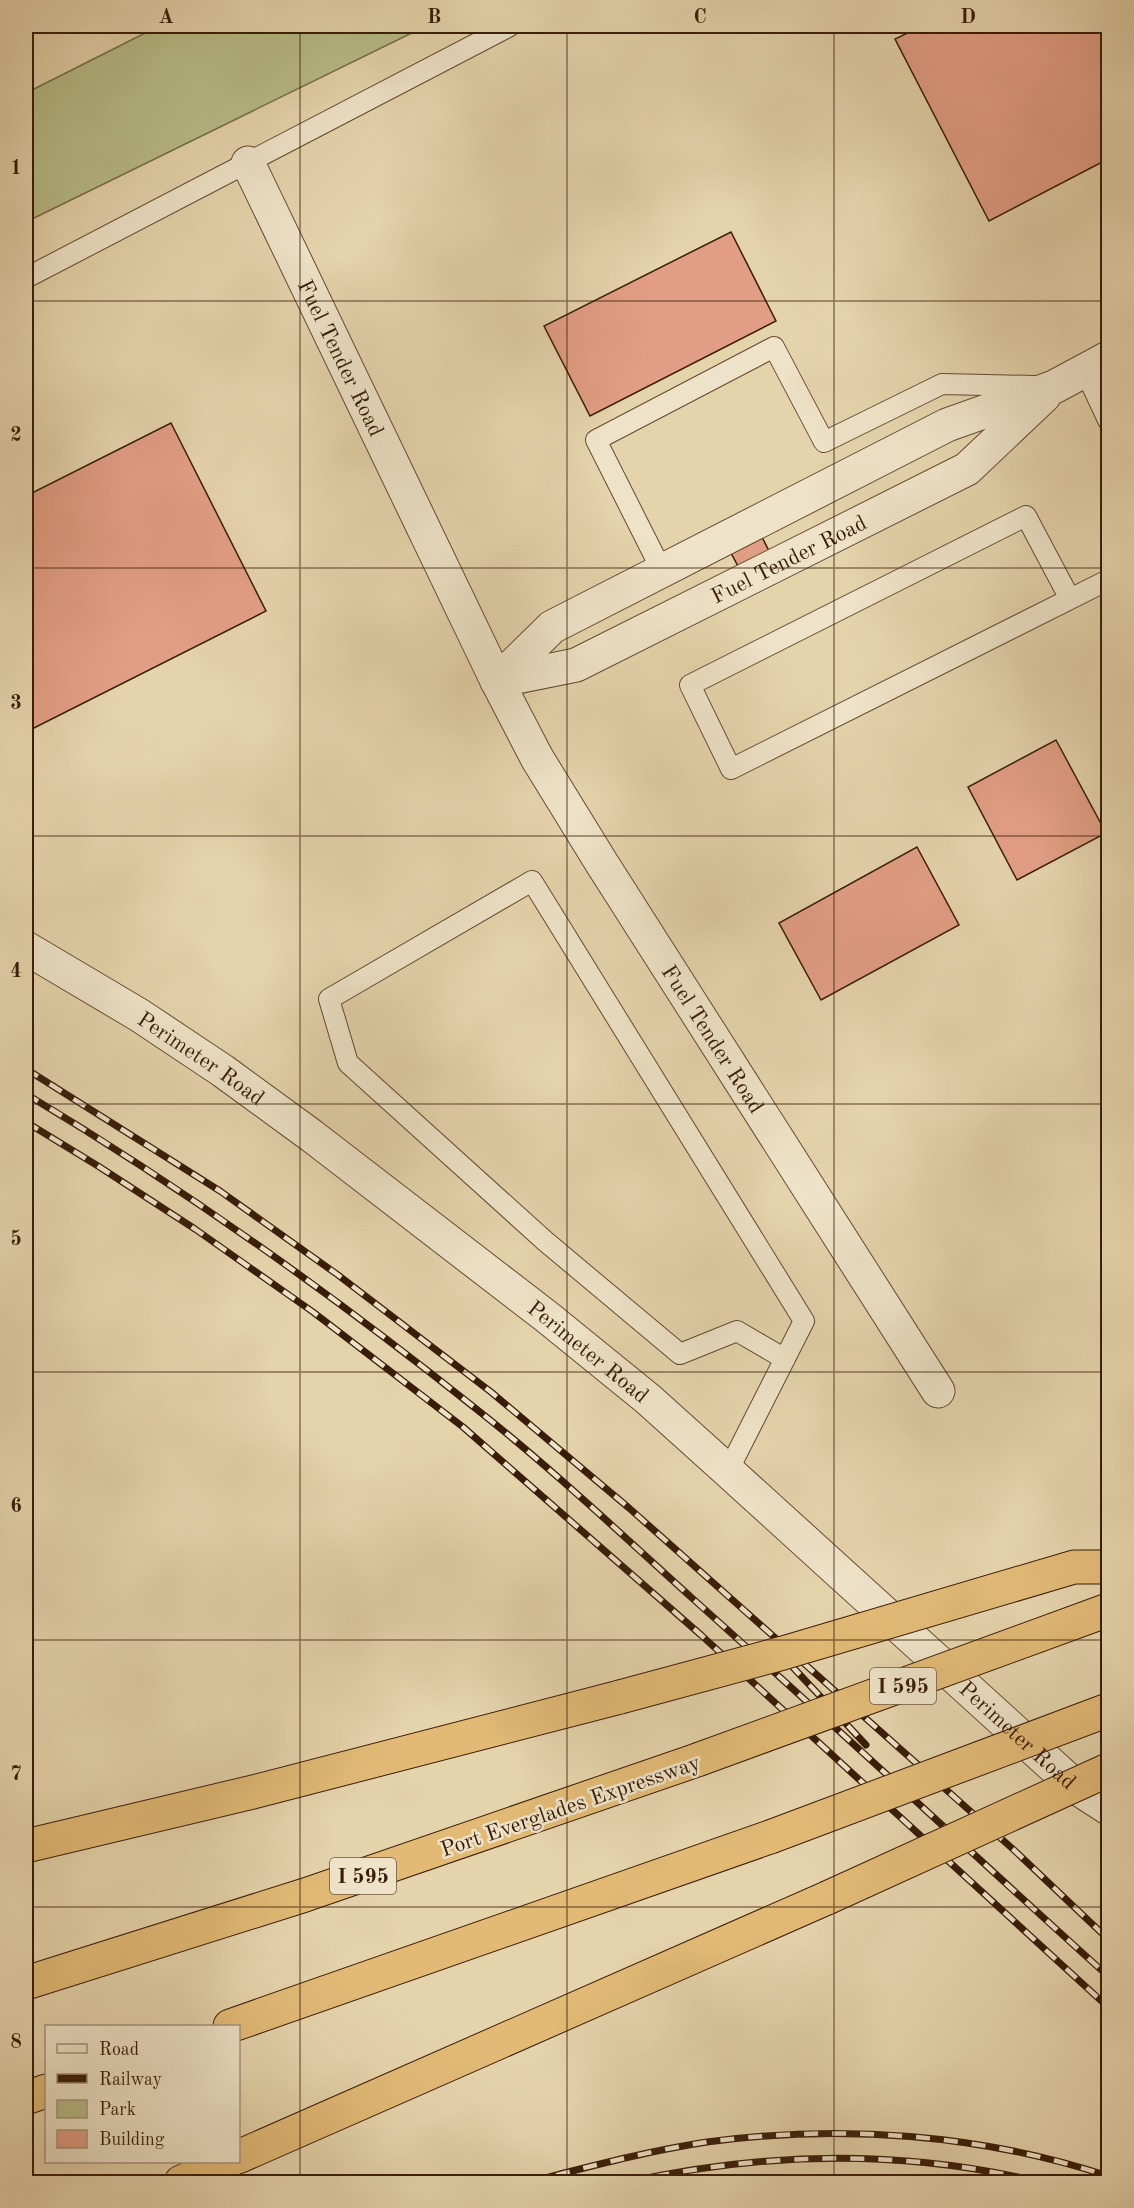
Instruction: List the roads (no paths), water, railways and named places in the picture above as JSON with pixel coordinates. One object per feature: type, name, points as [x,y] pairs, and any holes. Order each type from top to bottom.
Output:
[{"type":"highway","points":[[26,1845],[253,1792],[620,1697],[794,1650],[1074,1567],[1108,1567]]},
{"type":"highway","name":"Port Everglades Expressway","points":[[26,1983],[305,1895],[697,1760],[1108,1610]]},
{"type":"highway","points":[[233,2025],[770,1837],[1108,1710]]},
{"type":"highway","points":[[240,2156],[827,1898],[1108,1770]]},
{"type":"highway","points":[[26,2098],[45,2091]]},
{"type":"highway","points":[[181,2182],[226,2163]]},
{"type":"street","name":"Fuel Tender Road","points":[[248,163],[497,681],[537,758],[938,1391]]},
{"type":"street","name":"Fuel Tender Road","points":[[497,681],[552,627],[947,425],[1054,387],[1097,364]]},
{"type":"street","name":"Fuel Tender Road","points":[[497,681],[576,664],[967,469],[1054,387]]},
{"type":"street","name":"Perimeter Road","points":[[26,948],[139,1015],[223,1071],[312,1136],[547,1317],[648,1400],[728,1470],[1077,1788],[1108,1808]]},
{"type":"lane","points":[[26,278],[510,26]]},
{"type":"lane","points":[[662,571],[596,440],[774,347],[824,442],[942,384],[1054,387]]},
{"type":"lane","points":[[1097,364],[1108,420]]},
{"type":"lane","points":[[1070,599],[1026,516],[690,685],[731,769],[1108,580]]},
{"type":"lane","points":[[728,1470],[785,1359],[804,1321],[532,881],[329,999],[348,1063],[546,1241],[680,1354],[737,1331],[785,1359]]},
{"type":"railway","points":[[26,1069],[220,1191],[338,1275],[491,1392],[629,1508],[1014,1850],[1108,1939]]},
{"type":"railway","points":[[26,1094],[142,1167],[256,1244],[367,1324],[503,1430],[612,1525],[1108,1976]]},
{"type":"railway","points":[[26,1122],[195,1229],[313,1312],[463,1427],[701,1635],[1108,2007]]},
{"type":"railway","points":[[771,1644],[866,1745]]},
{"type":"railway","points":[[529,2182],[618,2160],[707,2142],[808,2134],[910,2136],[960,2142],[1010,2150],[1108,2176]]},
{"type":"railway","points":[[628,2182],[731,2165],[834,2158],[937,2164],[989,2171],[1040,2182]]}]
